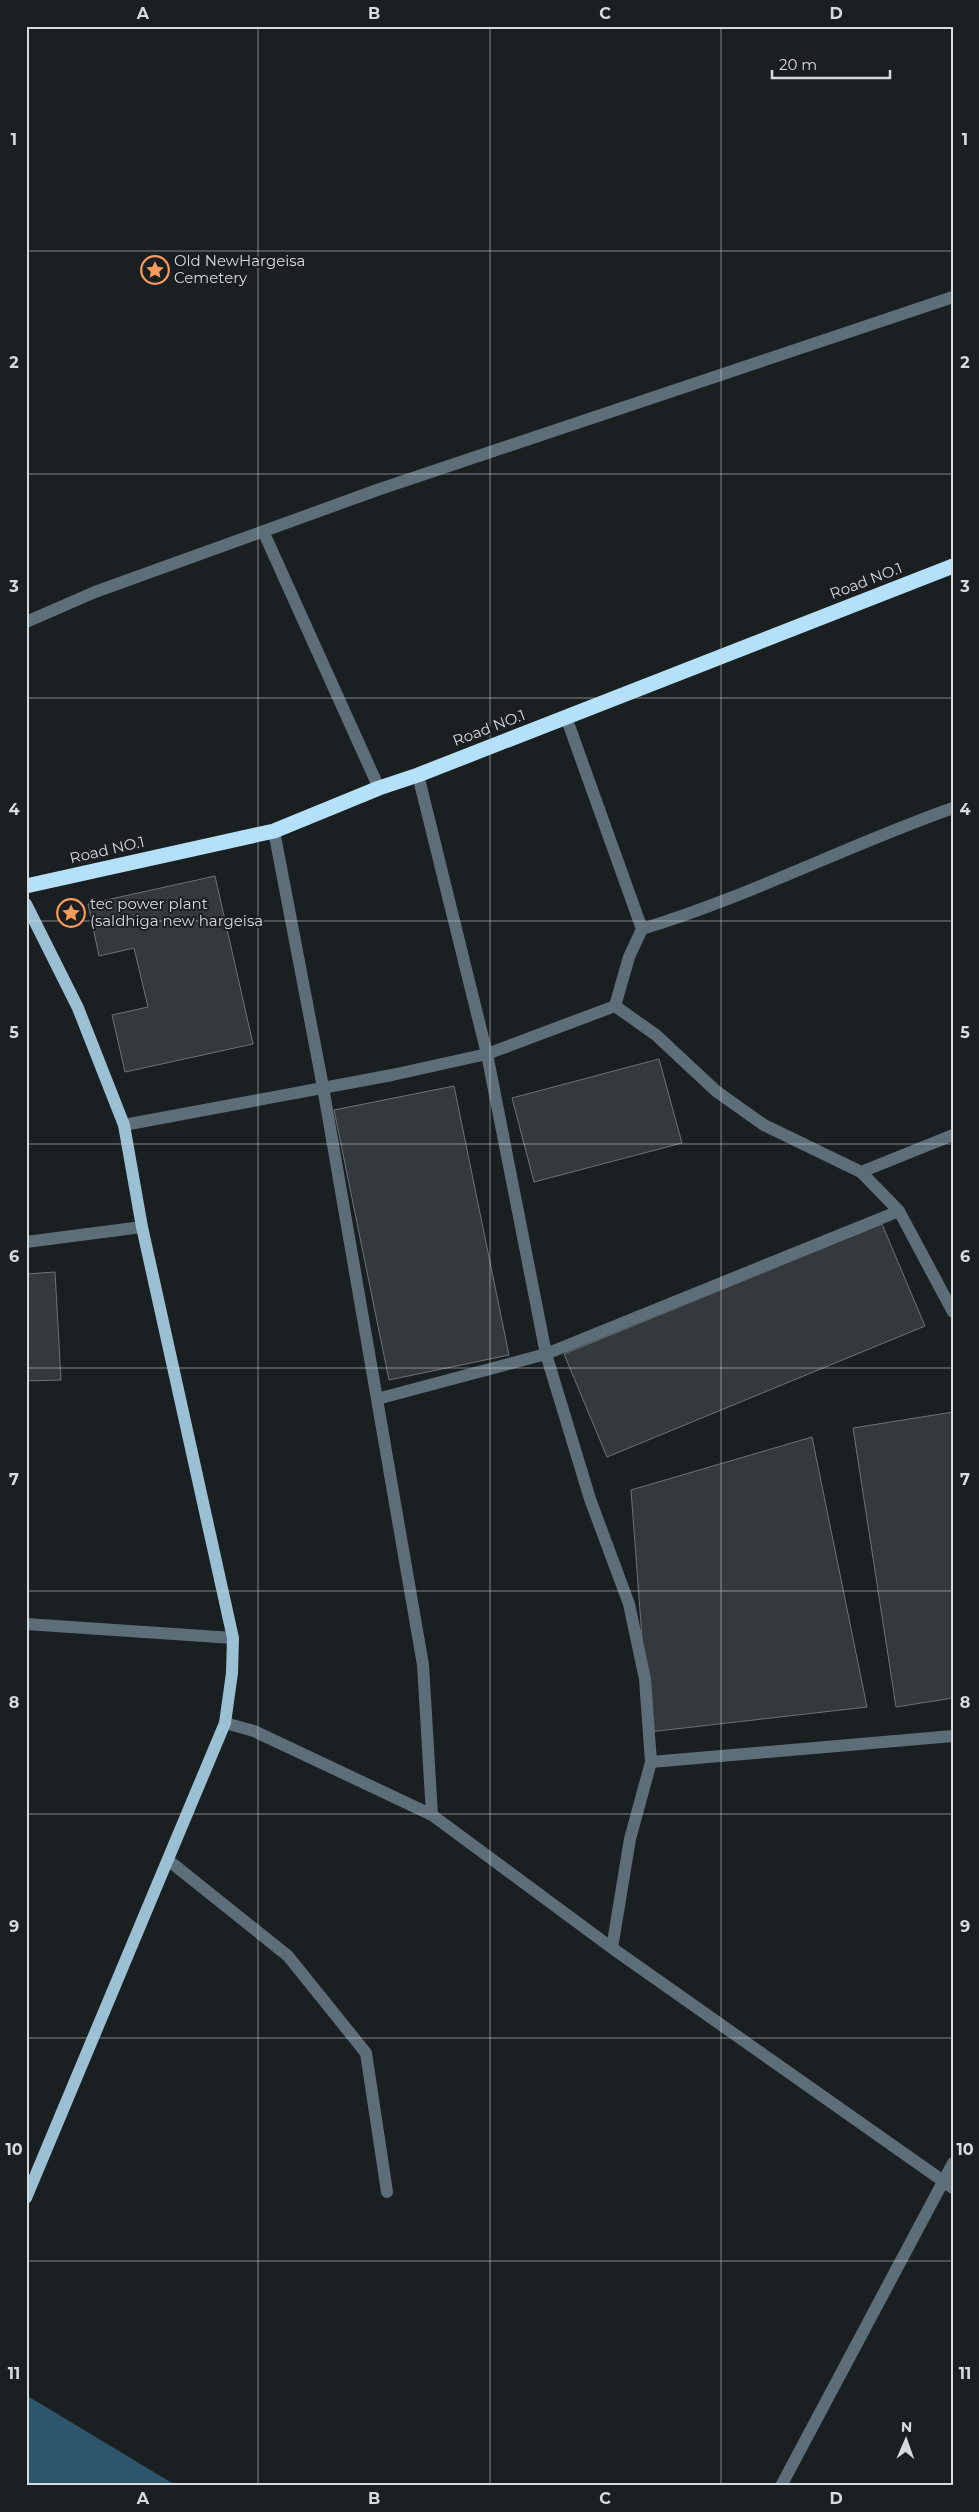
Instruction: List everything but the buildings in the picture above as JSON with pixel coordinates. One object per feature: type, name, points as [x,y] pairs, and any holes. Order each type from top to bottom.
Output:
[{"type":"highway","name":"Road NO.1","points":[[26,886],[274,831],[379,788],[418,775],[953,566]]},
{"type":"main road","points":[[26,904],[78,1008],[124,1125],[142,1227],[233,1638],[232,1673],[225,1723],[26,2198]]},
{"type":"street","points":[[26,622],[95,592],[390,486],[953,297]]},
{"type":"street","points":[[263,531],[379,788]]},
{"type":"street","points":[[566,717],[642,929],[629,957],[615,1006]]},
{"type":"street","points":[[418,775],[486,1054],[546,1354],[590,1499],[629,1604],[645,1679],[651,1762],[630,1840],[612,1948]]},
{"type":"street","points":[[642,929],[682,917],[894,829],[953,808]]},
{"type":"street","points":[[274,831],[323,1087],[423,1665],[432,1815]]},
{"type":"street","points":[[124,1125],[392,1075],[486,1054],[615,1006]]},
{"type":"street","points":[[615,1006],[656,1035],[716,1091],[764,1125],[861,1172],[899,1211],[953,1312]]},
{"type":"street","points":[[861,1172],[953,1135]]},
{"type":"street","points":[[377,1399],[546,1354],[899,1211]]},
{"type":"street","points":[[26,1242],[142,1227]]},
{"type":"street","points":[[26,1624],[233,1638]]},
{"type":"street","points":[[225,1723],[254,1731],[432,1815],[612,1948],[948,2184]]},
{"type":"street","points":[[651,1762],[953,1736]]},
{"type":"street","points":[[168,1860],[288,1956],[366,2053],[387,2192]]},
{"type":"street","points":[[781,2486],[948,2184],[953,2163]]},
{"type":"water","points":[[26,2395],[177,2486],[26,2486]]},
{"type":"place","name":"Old NewHargeisa Cemetery","points":[[155,270]]},
{"type":"place","name":"tec power plant (saldhiga new hargeisa","points":[[71,913]]}]
